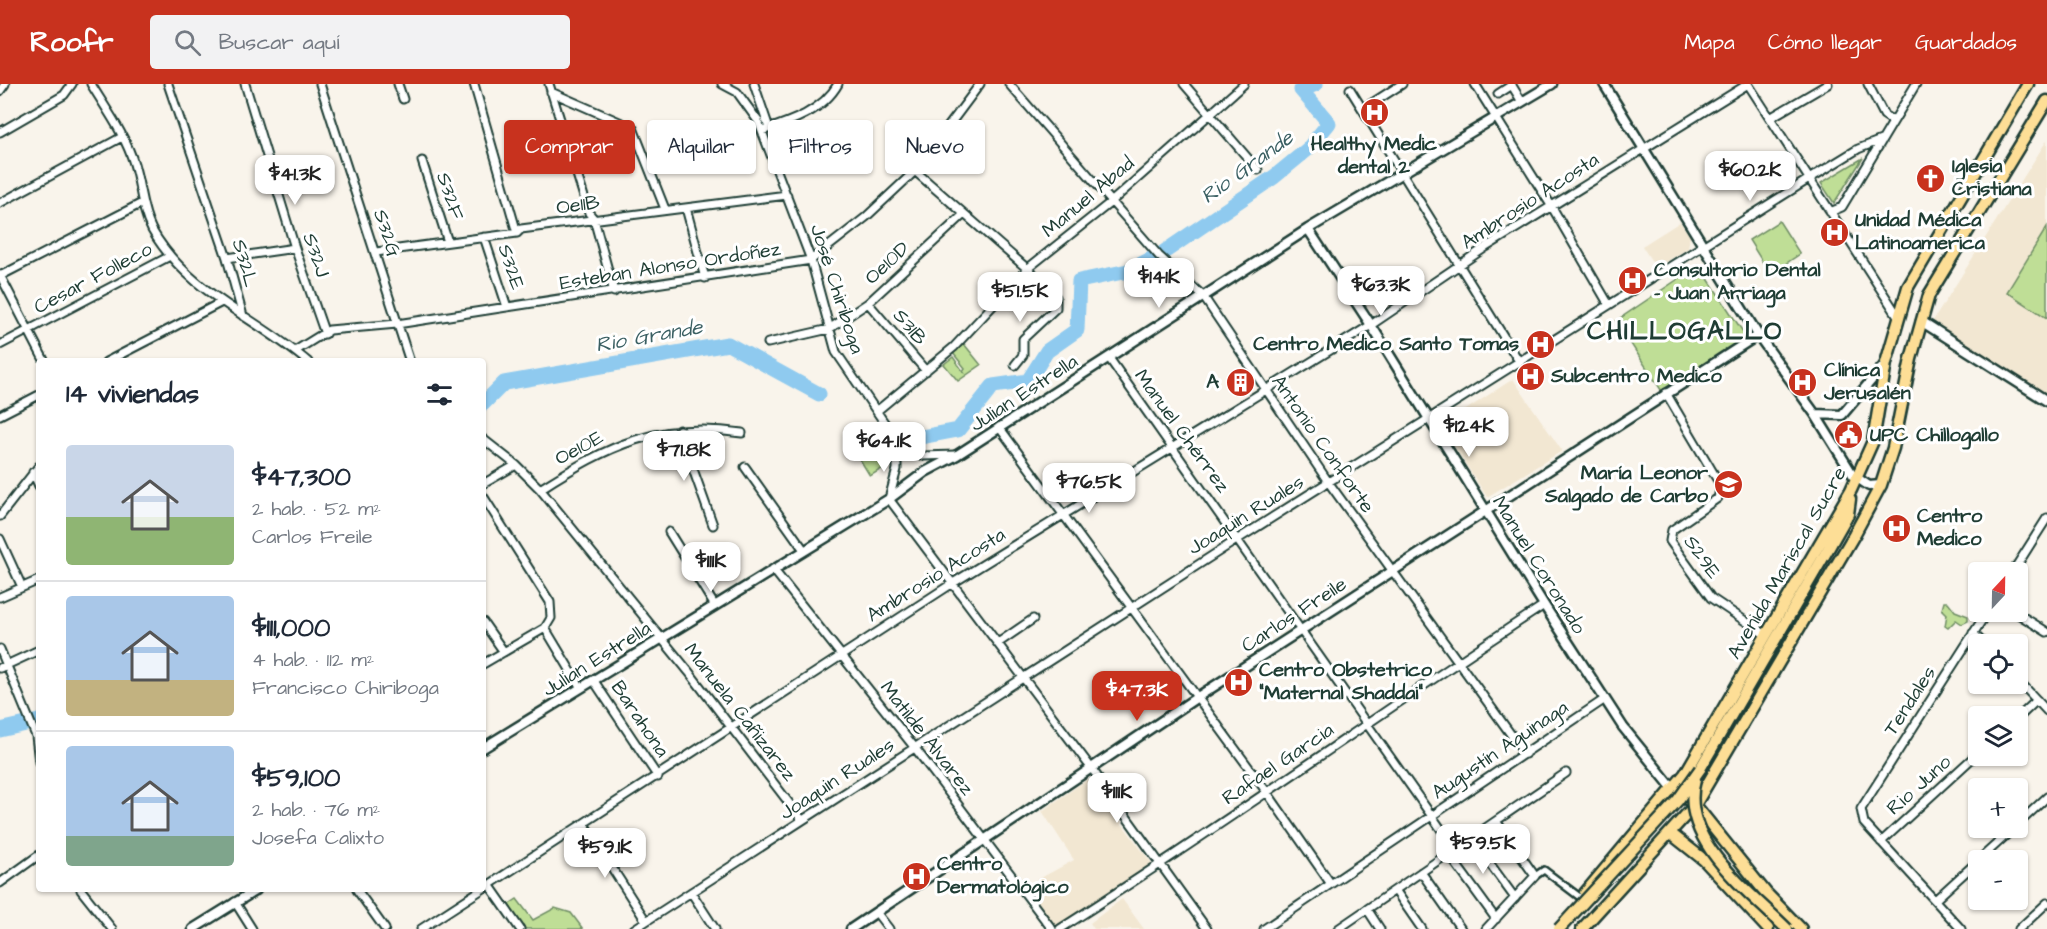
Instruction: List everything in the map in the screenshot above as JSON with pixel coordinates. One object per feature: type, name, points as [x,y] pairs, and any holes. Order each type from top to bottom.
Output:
[{"type":"main road","name":"Avenida Mariscal Sucre","points":[[1558,929],[1581,898],[1674,790],[1851,490],[1873,441],[1886,363],[1908,287],[1923,258],[2028,84]]},
{"type":"main road","points":[[1582,929],[1695,805],[1881,485],[1899,428],[1921,321],[1929,295],[1942,269],[2047,102]]},
{"type":"main road","points":[[1558,929],[1678,800],[1700,769],[1848,514],[1851,490]]},
{"type":"main road","points":[[1700,769],[1691,801],[1699,832],[1721,862],[1787,929]]},
{"type":"main road","points":[[1674,790],[1695,805],[1766,893],[1801,929]]},
{"type":"main road","points":[[1671,833],[1704,860],[1768,929]]},
{"type":"street","points":[[0,91],[5,84]]},
{"type":"street","points":[[0,132],[64,95],[72,84]]},
{"type":"street","points":[[91,84],[122,137],[134,164],[142,203],[153,232],[170,256],[220,303],[243,316],[303,358]]},
{"type":"street","name":"S32L","points":[[168,84],[227,258],[243,316]]},
{"type":"street","name":"S32J","points":[[245,84],[295,248],[325,334]]},
{"type":"street","name":"S32G","points":[[320,84],[409,358]]},
{"type":"street","points":[[398,84],[403,99]]},
{"type":"street","points":[[474,84],[518,233]]},
{"type":"street","points":[[549,84],[589,213],[594,219],[614,292]]},
{"type":"street","points":[[722,84],[737,92],[766,130]]},
{"type":"street","points":[[754,84],[766,130]]},
{"type":"street","points":[[766,130],[815,109],[824,103],[838,84]]},
{"type":"street","name":"Esteban Alonso Ordoñez","points":[[953,120],[980,84]]},
{"type":"street","name":"Antonio Conforte","points":[[1009,84],[1159,256],[1203,296],[1264,390],[1329,483],[1525,754]]},
{"type":"street","points":[[1184,84],[1258,170]]},
{"type":"street","name":"Manuel Abad","points":[[878,410],[954,347],[1027,269],[1111,202],[1244,84]]},
{"type":"street","points":[[1363,109],[1402,84]]},
{"type":"street","points":[[1475,84],[1552,207],[1609,305]]},
{"type":"street","points":[[1498,94],[1511,84],[1522,102]]},
{"type":"street","name":"Julian Estrella","points":[[486,746],[773,568],[889,499],[925,472],[957,455],[1308,229],[1552,84]]},
{"type":"street","points":[[1604,84],[1758,335],[1815,414],[1857,479],[1869,486],[1881,485]]},
{"type":"street","points":[[1748,84],[1898,316]]},
{"type":"street","name":"Ambrosio Acosta","points":[[486,888],[953,584],[1371,326],[1460,265],[1642,148],[1748,84]]},
{"type":"street","points":[[1770,118],[1828,84]]},
{"type":"street","points":[[1868,84],[1884,115],[1893,121]]},
{"type":"street","points":[[1830,212],[1842,207],[1916,84]]},
{"type":"street","points":[[1350,89],[1520,363]]},
{"type":"street","points":[[551,92],[633,128],[665,209]]},
{"type":"street","name":"José Chiriboga","points":[[766,130],[811,260],[836,352],[878,410],[897,449]]},
{"type":"street","points":[[0,203],[122,137]]},
{"type":"street","name":"Joaquin Ruales","points":[[634,929],[1238,538],[1520,363],[1809,179],[1858,149],[1881,140]]},
{"type":"street","name":"S32F","points":[[422,161],[448,242]]},
{"type":"street","name":"Esteban Alonso Ordoñez","points":[[295,351],[329,330],[397,324],[811,260],[866,217],[912,174]]},
{"type":"street","points":[[918,174],[1056,297],[1056,308],[1023,339],[1023,355],[1016,366]]},
{"type":"street","name":"Oe11B","points":[[376,252],[518,233],[521,229],[665,209],[787,195]]},
{"type":"street","points":[[43,358],[0,276],[142,203]]},
{"type":"street","points":[[686,208],[705,278]]},
{"type":"street","name":"Oe10D","points":[[829,329],[868,303],[963,215]]},
{"type":"street","name":"Manuel Coronado","points":[[1308,229],[1605,699],[1653,767],[1674,790]]},
{"type":"street","name":"S32E","points":[[484,237],[507,307]]},
{"type":"street","points":[[227,258],[295,248]]},
{"type":"street","name":"Cesar Folleco","points":[[0,345],[170,256]]},
{"type":"street","points":[[114,358],[220,303]]},
{"type":"street","name":"S31B","points":[[868,303],[926,371]]},
{"type":"street","points":[[1921,321],[2047,400]]},
{"type":"street","points":[[768,343],[829,329]]},
{"type":"street","name":"Carlos Freile","points":[[851,929],[1196,698],[1758,335]]},
{"type":"street","name":"Manuel Chérrez","points":[[1109,358],[1431,815],[1496,919]]},
{"type":"street","points":[[1815,414],[1842,415],[1886,363]]},
{"type":"street","name":"S29E","points":[[1666,393],[1720,486],[1721,492],[1718,498],[1672,530],[1670,541],[1711,598],[1766,635]]},
{"type":"street","points":[[0,415],[36,397]]},
{"type":"street","points":[[999,427],[1133,607],[1331,884]]},
{"type":"street","name":"Oe10E","points":[[540,489],[590,457],[640,437],[679,430],[715,429],[742,433]]},
{"type":"street","points":[[679,430],[713,525]]},
{"type":"street","name":"Manuela Cañizarez","points":[[486,441],[516,465],[540,489],[733,727],[802,820]]},
{"type":"street","points":[[957,455],[923,456],[897,449],[897,469],[889,499],[1024,677],[1207,929]]},
{"type":"street","points":[[486,482],[516,465]]},
{"type":"street","points":[[746,467],[804,550]]},
{"type":"street","points":[[0,516],[36,469]]},
{"type":"street","points":[[33,472],[36,479]]},
{"type":"street","points":[[486,501],[550,602],[551,618],[545,628],[486,662]]},
{"type":"street","points":[[2019,562],[2047,518]]},
{"type":"street","points":[[669,532],[715,606]]},
{"type":"street","points":[[0,539],[22,587]]},
{"type":"street","name":"Matilde Álvarez","points":[[773,568],[915,748],[1052,929]]},
{"type":"street","points":[[0,597],[36,581]]},
{"type":"street","name":"Rafael Garcia","points":[[1060,929],[1161,865],[1457,660],[1544,605]]},
{"type":"street","points":[[998,643],[1033,619]]},
{"type":"street","points":[[2028,620],[2047,632]]},
{"type":"street","name":"Tendales","points":[[1881,842],[1864,823],[1861,809],[1980,622]]},
{"type":"street","points":[[486,626],[504,652]]},
{"type":"street","points":[[545,628],[582,688]]},
{"type":"street","points":[[0,649],[36,736]]},
{"type":"street","points":[[0,668],[36,651]]},
{"type":"street","name":"Barahona","points":[[594,681],[658,777]]},
{"type":"street","points":[[2028,691],[2047,711]]},
{"type":"street","name":"Augustín Aguinaga","points":[[1264,929],[1605,699]]},
{"type":"street","points":[[2028,709],[2037,700]]},
{"type":"street","name":"Rio Juno","points":[[1881,842],[1968,762]]},
{"type":"street","points":[[1338,929],[1566,773]]},
{"type":"street","points":[[2028,815],[2047,797]]},
{"type":"street","points":[[1496,821],[1535,876]]},
{"type":"street","points":[[584,824],[646,921]]},
{"type":"street","points":[[1471,838],[1515,898]]},
{"type":"street","points":[[1935,900],[2002,838]]},
{"type":"street","points":[[1881,842],[1961,929]]},
{"type":"street","points":[[0,883],[36,857]]},
{"type":"street","points":[[1486,929],[1535,876],[1544,870],[1581,898]]},
{"type":"street","points":[[1421,872],[1461,929]]},
{"type":"street","points":[[490,885],[520,929]]},
{"type":"street","points":[[1395,890],[1422,929]]},
{"type":"street","points":[[83,892],[112,929]]},
{"type":"street","points":[[193,929],[252,892]]},
{"type":"street","points":[[358,892],[385,929]]},
{"type":"street","name":"Ambrosio Acosta","points":[[421,929],[479,892]]},
{"type":"street","points":[[691,892],[715,929]]},
{"type":"street","points":[[235,902],[252,929]]},
{"type":"street","points":[[2019,929],[2047,903]]},
{"type":"street","points":[[1367,909],[1380,929]]},
{"type":"street","points":[[876,912],[889,929]]},
{"type":"shaded area","points":[[2047,140],[2047,399],[1931,324]]},
{"type":"shaded area","points":[[1680,222],[1690,236],[1688,248],[1656,268],[1642,246]]},
{"type":"shaded area","points":[[1513,379],[1562,451],[1487,497],[1441,426]]},
{"type":"shaded area","points":[[1088,779],[1156,869],[1065,929],[1055,929],[1024,887],[1074,860],[1042,811]]},
{"type":"shaded area","points":[[1122,899],[1144,929],[1094,929],[1090,923]]},
{"type":"green space","points":[[1863,158],[1834,203],[1821,183]]},
{"type":"green space","points":[[1779,221],[1800,254],[1770,274],[1749,240]]},
{"type":"green space","points":[[2047,227],[2047,318],[2007,292]]},
{"type":"green space","points":[[1699,265],[1747,338],[1663,393],[1616,321]]},
{"type":"green space","points":[[964,344],[981,365],[958,381],[944,364],[953,357],[965,374],[963,371],[965,368],[953,353]]},
{"type":"green space","points":[[868,439],[885,467],[870,476],[853,448]]},
{"type":"green space","points":[[1944,602],[1948,602],[1955,611],[1968,616],[1968,621],[1962,624],[1956,620],[1948,628],[1945,626],[1947,614],[1942,609]]},
{"type":"green space","points":[[517,899],[533,920],[555,908],[571,913],[583,929],[525,929],[508,905]]},
{"type":"waterway","name":"Rio Grande","points":[[1164,252],[1274,177],[1308,149],[1329,123],[1301,90],[1316,84]]},
{"type":"waterway","name":"Rio Grande","points":[[916,438],[958,430],[993,386],[1028,381],[1047,351],[1077,330],[1079,281],[1128,271],[1151,259]]},
{"type":"waterway","name":"Rio Grande","points":[[486,401],[504,383],[728,344],[819,394]]},
{"type":"waterway","name":"Rio Grande","points":[[0,730],[36,722]]},
{"type":"place","name":"Healthy Medic dental 2","points":[[1374,113]]},
{"type":"place","name":"Iglesia Cristiana","points":[[1931,178]]},
{"type":"place","name":"Unidad Médica Latinoamerica","points":[[1834,232]]},
{"type":"place","name":"Consultorio Dental - Juan Arriaga","points":[[1633,281]]},
{"type":"place","name":"Centro Medico Santo Tomas","points":[[1540,344]]},
{"type":"place","name":"Subcentro Medico","points":[[1530,376]]},
{"type":"place","name":"A","points":[[1240,382]]},
{"type":"place","name":"Clínica Jerusalén","points":[[1803,382]]},
{"type":"place","name":"UPC Chillogallo","points":[[1849,435]]},
{"type":"place","name":"María Leonor Salgado de Carbo","points":[[1729,485]]},
{"type":"place","name":"Centro Medico","points":[[1896,528]]},
{"type":"place","name":"Centro Obstetrico \"Maternal Shaddai\"","points":[[1238,682]]},
{"type":"place","name":"Centro Dermatológico","points":[[916,876]]},
{"type":"district","name":"CHILLOGALLO","points":[[1685,331]]}]
